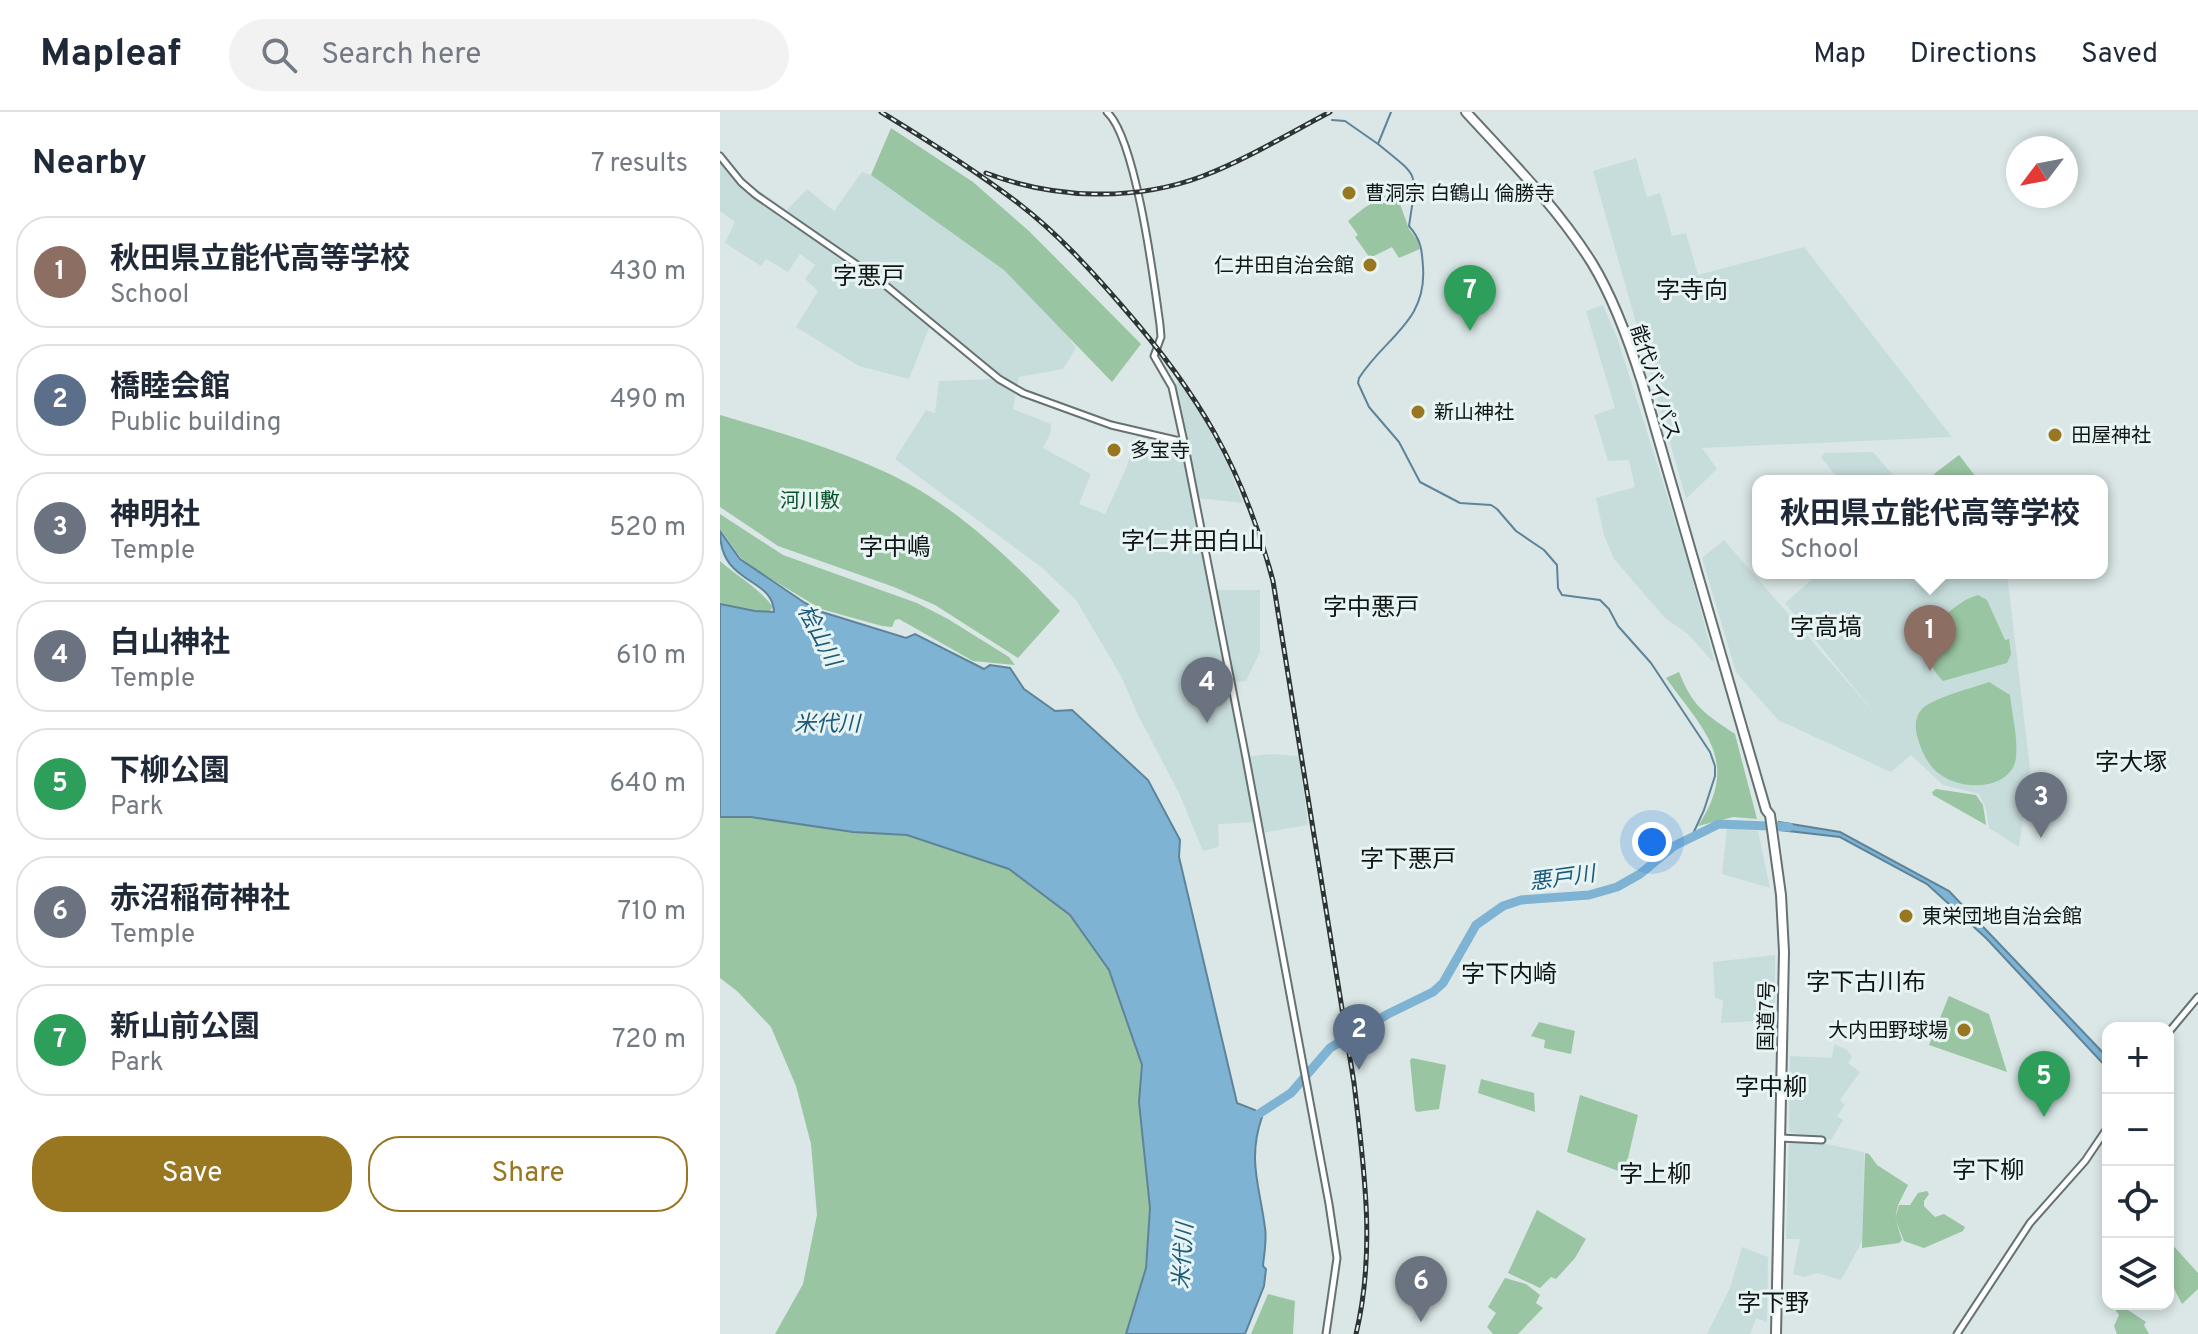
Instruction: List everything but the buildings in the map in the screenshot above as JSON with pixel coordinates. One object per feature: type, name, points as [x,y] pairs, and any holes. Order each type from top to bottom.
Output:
[{"type":"highway","name":"能代バイパス","points":[[1466,112],[1560,220],[1592,264],[1611,300],[1642,382],[1736,704]]},
{"type":"highway","name":"国道7号","points":[[1736,704],[1769,821],[1781,895],[1784,952],[1776,1334]]},
{"type":"street","points":[[1107,112],[1124,140],[1131,165],[1160,325],[1161,337],[1154,356],[1172,387],[1184,442],[1310,1103],[1337,1258],[1326,1334]]},
{"type":"street","points":[[720,156],[756,195],[879,280],[999,379],[1023,393],[1111,425],[1184,442]]},
{"type":"street","points":[[2174,1026],[2198,997]]},
{"type":"street","points":[[1957,1334],[2030,1223],[2085,1161],[2102,1136]]},
{"type":"street","points":[[1780,1138],[1822,1140]]},
{"type":"shaded area","points":[[720,149],[747,182],[787,210],[807,189],[834,211],[862,172],[871,175],[1004,270],[1063,329],[1076,348],[1063,369],[1019,377],[1013,409],[1051,424],[1043,448],[1091,474],[1079,504],[1105,514],[1138,434],[1189,445],[1175,385],[1183,379],[1228,465],[1243,503],[1197,498],[1216,590],[1260,590],[1260,652],[1246,681],[1228,682],[1242,757],[1273,754],[1299,756],[1308,825],[1262,833],[1259,822],[1218,824],[1219,847],[1203,851],[1179,793],[1121,676],[1076,600],[1041,567],[895,459],[926,410],[935,413],[939,381],[993,379],[929,328],[909,379],[859,366],[796,327],[818,291],[805,279],[815,265],[800,254],[788,272],[766,259],[761,266],[725,243],[735,222],[720,211]]},
{"type":"shaded area","points":[[1636,158],[1647,197],[1660,193],[1672,236],[1686,233],[1698,275],[1804,247],[1952,437],[1702,448],[1717,469],[1686,499],[1593,171]]},
{"type":"shaded area","points":[[1603,305],[1618,340],[1687,559],[1712,661],[1688,634],[1665,618],[1614,559],[1604,535],[1596,498],[1635,487],[1629,460],[1608,461],[1594,415],[1615,408],[1586,311]]},
{"type":"shaded area","points":[[1873,452],[1893,475],[1835,475],[1821,457],[1825,453]]},
{"type":"shaded area","points":[[1724,540],[1752,572],[1752,579],[1758,579],[1877,716],[1785,603],[1812,579],[2008,579],[2030,769],[2019,847],[1989,828],[1986,809],[1979,794],[1943,785],[1911,755],[1891,772],[1778,720],[1736,672],[1702,558]]},
{"type":"shaded area","points":[[1727,828],[1758,831],[1770,888],[1722,874]]},
{"type":"shaded area","points":[[1775,955],[1775,1020],[1721,1023],[1723,1000],[1715,998],[1713,962]]},
{"type":"shaded area","points":[[1834,1044],[1847,1050],[1852,1057],[1848,1063],[1860,1072],[1840,1100],[1845,1105],[1837,1116],[1843,1120],[1831,1140],[1789,1132],[1790,1056],[1832,1058]]},
{"type":"shaded area","points":[[1789,1143],[1827,1144],[1864,1152],[1863,1240],[1841,1280],[1817,1273],[1804,1277],[1793,1274],[1800,1239],[1786,1239]]},
{"type":"shaded area","points":[[1742,1247],[1768,1257],[1767,1322],[1756,1318],[1750,1334],[1707,1334],[1730,1288]]},
{"type":"green space","points":[[891,128],[973,182],[1030,232],[1141,344],[1112,382],[1004,270],[871,175]]},
{"type":"green space","points":[[1395,190],[1420,249],[1399,258],[1392,247],[1370,258],[1348,221]]},
{"type":"green space","name":"河川敷","points":[[720,415],[863,462],[933,498],[978,532],[1060,611],[1018,658],[935,605],[894,587],[778,546],[720,507]]},
{"type":"green space","points":[[1959,455],[1974,475],[1935,475]]},
{"type":"green space","points":[[720,514],[783,555],[917,603],[1009,657],[1015,665],[973,661],[899,619],[892,627],[882,626],[821,609],[741,558],[720,529]]},
{"type":"green space","points":[[720,561],[767,600],[773,607],[769,612],[720,604]]},
{"type":"green space","points":[[1978,595],[1987,600],[2005,640],[2009,639],[2011,654],[2007,663],[1943,681],[1927,656],[1926,635],[1932,625],[1956,606]]},
{"type":"green space","points":[[1679,672],[1689,694],[1701,708],[1735,734],[1757,819],[1733,817],[1698,826],[1711,803],[1717,765],[1704,731],[1666,678]]},
{"type":"green space","points":[[1989,682],[2010,695],[2016,742],[2013,767],[2007,775],[1988,784],[1955,782],[1940,775],[1928,762],[1917,735],[1917,717],[1934,701]]},
{"type":"green space","points":[[1936,789],[1976,795],[1983,805],[1986,825],[1933,795]]},
{"type":"green space","points":[[720,817],[751,817],[853,832],[907,835],[1009,869],[1070,915],[1109,970],[1142,1065],[1139,1101],[1150,1208],[1145,1273],[1126,1334],[775,1334],[803,1284],[817,1215],[811,1144],[796,1086],[771,1027],[737,991],[720,978]]},
{"type":"green space","name":"大内田野球場","points":[[1949,996],[1989,1014],[2007,1072],[1929,1045]]},
{"type":"green space","points":[[1539,1022],[1575,1031],[1571,1054],[1544,1048],[1545,1040],[1531,1036]]},
{"type":"green space","points":[[1412,1058],[1446,1065],[1439,1109],[1415,1110]]},
{"type":"green space","points":[[1481,1079],[1534,1093],[1535,1112],[1478,1093]]},
{"type":"green space","points":[[1580,1095],[1638,1115],[1628,1158],[1621,1172],[1567,1152]]},
{"type":"green space","points":[[1865,1153],[1877,1165],[1908,1185],[1898,1205],[1895,1219],[1899,1205],[1910,1205],[1918,1193],[1927,1191],[1929,1194],[1924,1206],[1935,1217],[1944,1214],[1965,1227],[1963,1231],[1924,1248],[1904,1241],[1896,1221],[1902,1240],[1899,1243],[1862,1248]]},
{"type":"green space","points":[[1537,1210],[1586,1239],[1575,1258],[1556,1279],[1551,1277],[1540,1288],[1508,1273]]},
{"type":"green space","points":[[2174,1247],[2198,1273],[2198,1289],[2182,1304],[2174,1289]]},
{"type":"green space","points":[[1505,1278],[1526,1284],[1540,1295],[1536,1303],[1543,1308],[1518,1334],[1493,1334],[1487,1327],[1496,1313],[1488,1307]]},
{"type":"green space","points":[[1268,1294],[1295,1301],[1293,1334],[1251,1334]]},
{"type":"green space","points":[[2115,1310],[2128,1310],[2146,1322],[2144,1325],[2149,1334],[2117,1334],[2114,1326],[2119,1315]]},
{"type":"water","name":"米代川","points":[[720,531],[740,559],[822,612],[906,638],[915,634],[984,669],[990,665],[1010,668],[1024,689],[1055,711],[1072,710],[1148,780],[1180,840],[1179,857],[1237,1103],[1255,1110],[1262,1117],[1255,1160],[1266,1233],[1263,1266],[1266,1269],[1264,1286],[1245,1334],[1126,1334],[1146,1268],[1150,1208],[1139,1102],[1142,1065],[1109,970],[1070,915],[1009,869],[907,835],[853,832],[751,817],[720,817],[720,604],[774,612],[765,592],[728,562],[722,549]]},
{"type":"water","points":[[1779,822],[1840,832],[1949,891],[2102,1052],[2102,1063],[1987,939],[1927,884],[1840,837],[1780,830]]},
{"type":"waterway","points":[[1391,112],[1378,144],[1413,178],[1414,195],[1409,226],[1421,250],[1422,286],[1411,315],[1369,364],[1358,383],[1369,407],[1399,442],[1420,482],[1460,503],[1491,505],[1497,509],[1516,531],[1544,550],[1557,565],[1558,588],[1562,595],[1600,600],[1651,663],[1710,752],[1715,766],[1715,776],[1704,810],[1692,836]]},
{"type":"waterway","points":[[1332,120],[1345,121],[1378,144]]},
{"type":"waterway","name":"悪戸川","points":[[1251,1119],[1291,1093],[1330,1048],[1433,992],[1443,983],[1476,925],[1503,906],[1521,900],[1589,895],[1617,887],[1640,874],[1674,846],[1719,824],[1789,827]]},
{"type":"railway","points":[[881,112],[1018,203],[1085,265],[1149,338],[1196,402],[1248,503],[1273,581],[1354,1083],[1367,1240],[1366,1272],[1356,1334]]},
{"type":"railway","points":[[986,173],[1012,182],[1066,192],[1094,194],[1150,190],[1203,176],[1330,112]]},
{"type":"place","name":"曹洞宗 白鶴山 倫勝寺","points":[[1349,193]]},
{"type":"place","name":"仁井田自治会館","points":[[1370,265]]},
{"type":"place","name":"新山前公園","points":[[1470,331]]},
{"type":"place","name":"新山神社","points":[[1418,412]]},
{"type":"place","name":"田屋神社","points":[[2055,435]]},
{"type":"place","name":"多宝寺","points":[[1114,450]]},
{"type":"place","name":"秋田県立能代高等学校","points":[[1930,671]]},
{"type":"place","name":"白山神社","points":[[1207,723]]},
{"type":"place","name":"神明社","points":[[2041,838]]},
{"type":"place","name":"東栄団地自治会館","points":[[1906,916]]},
{"type":"place","name":"大内田野球場","points":[[1964,1030]]},
{"type":"place","name":"橋睦会館","points":[[1359,1070]]},
{"type":"place","name":"下柳公園","points":[[2044,1117]]},
{"type":"place","name":"赤沼稲荷神社","points":[[1421,1322]]},
{"type":"district","name":"字悪戸","points":[[869,276]]},
{"type":"district","name":"字寺向","points":[[1692,290]]},
{"type":"district","name":"字仁井田白山","points":[[1193,541]]},
{"type":"district","name":"字中嶋","points":[[895,547]]},
{"type":"district","name":"字中悪戸","points":[[1371,607]]},
{"type":"district","name":"字高塙","points":[[1826,627]]},
{"type":"district","name":"字大塚","points":[[2131,762]]},
{"type":"district","name":"字下悪戸","points":[[1408,859]]},
{"type":"district","name":"字下内崎","points":[[1509,974]]},
{"type":"district","name":"字下古川布","points":[[1866,982]]},
{"type":"district","name":"字中柳","points":[[1771,1087]]},
{"type":"district","name":"字下柳","points":[[1988,1170]]},
{"type":"district","name":"字上柳","points":[[1655,1174]]},
{"type":"district","name":"字下野","points":[[1773,1303]]},
{"type":"water label","name":"桧山川","points":[[820,635]]}]
